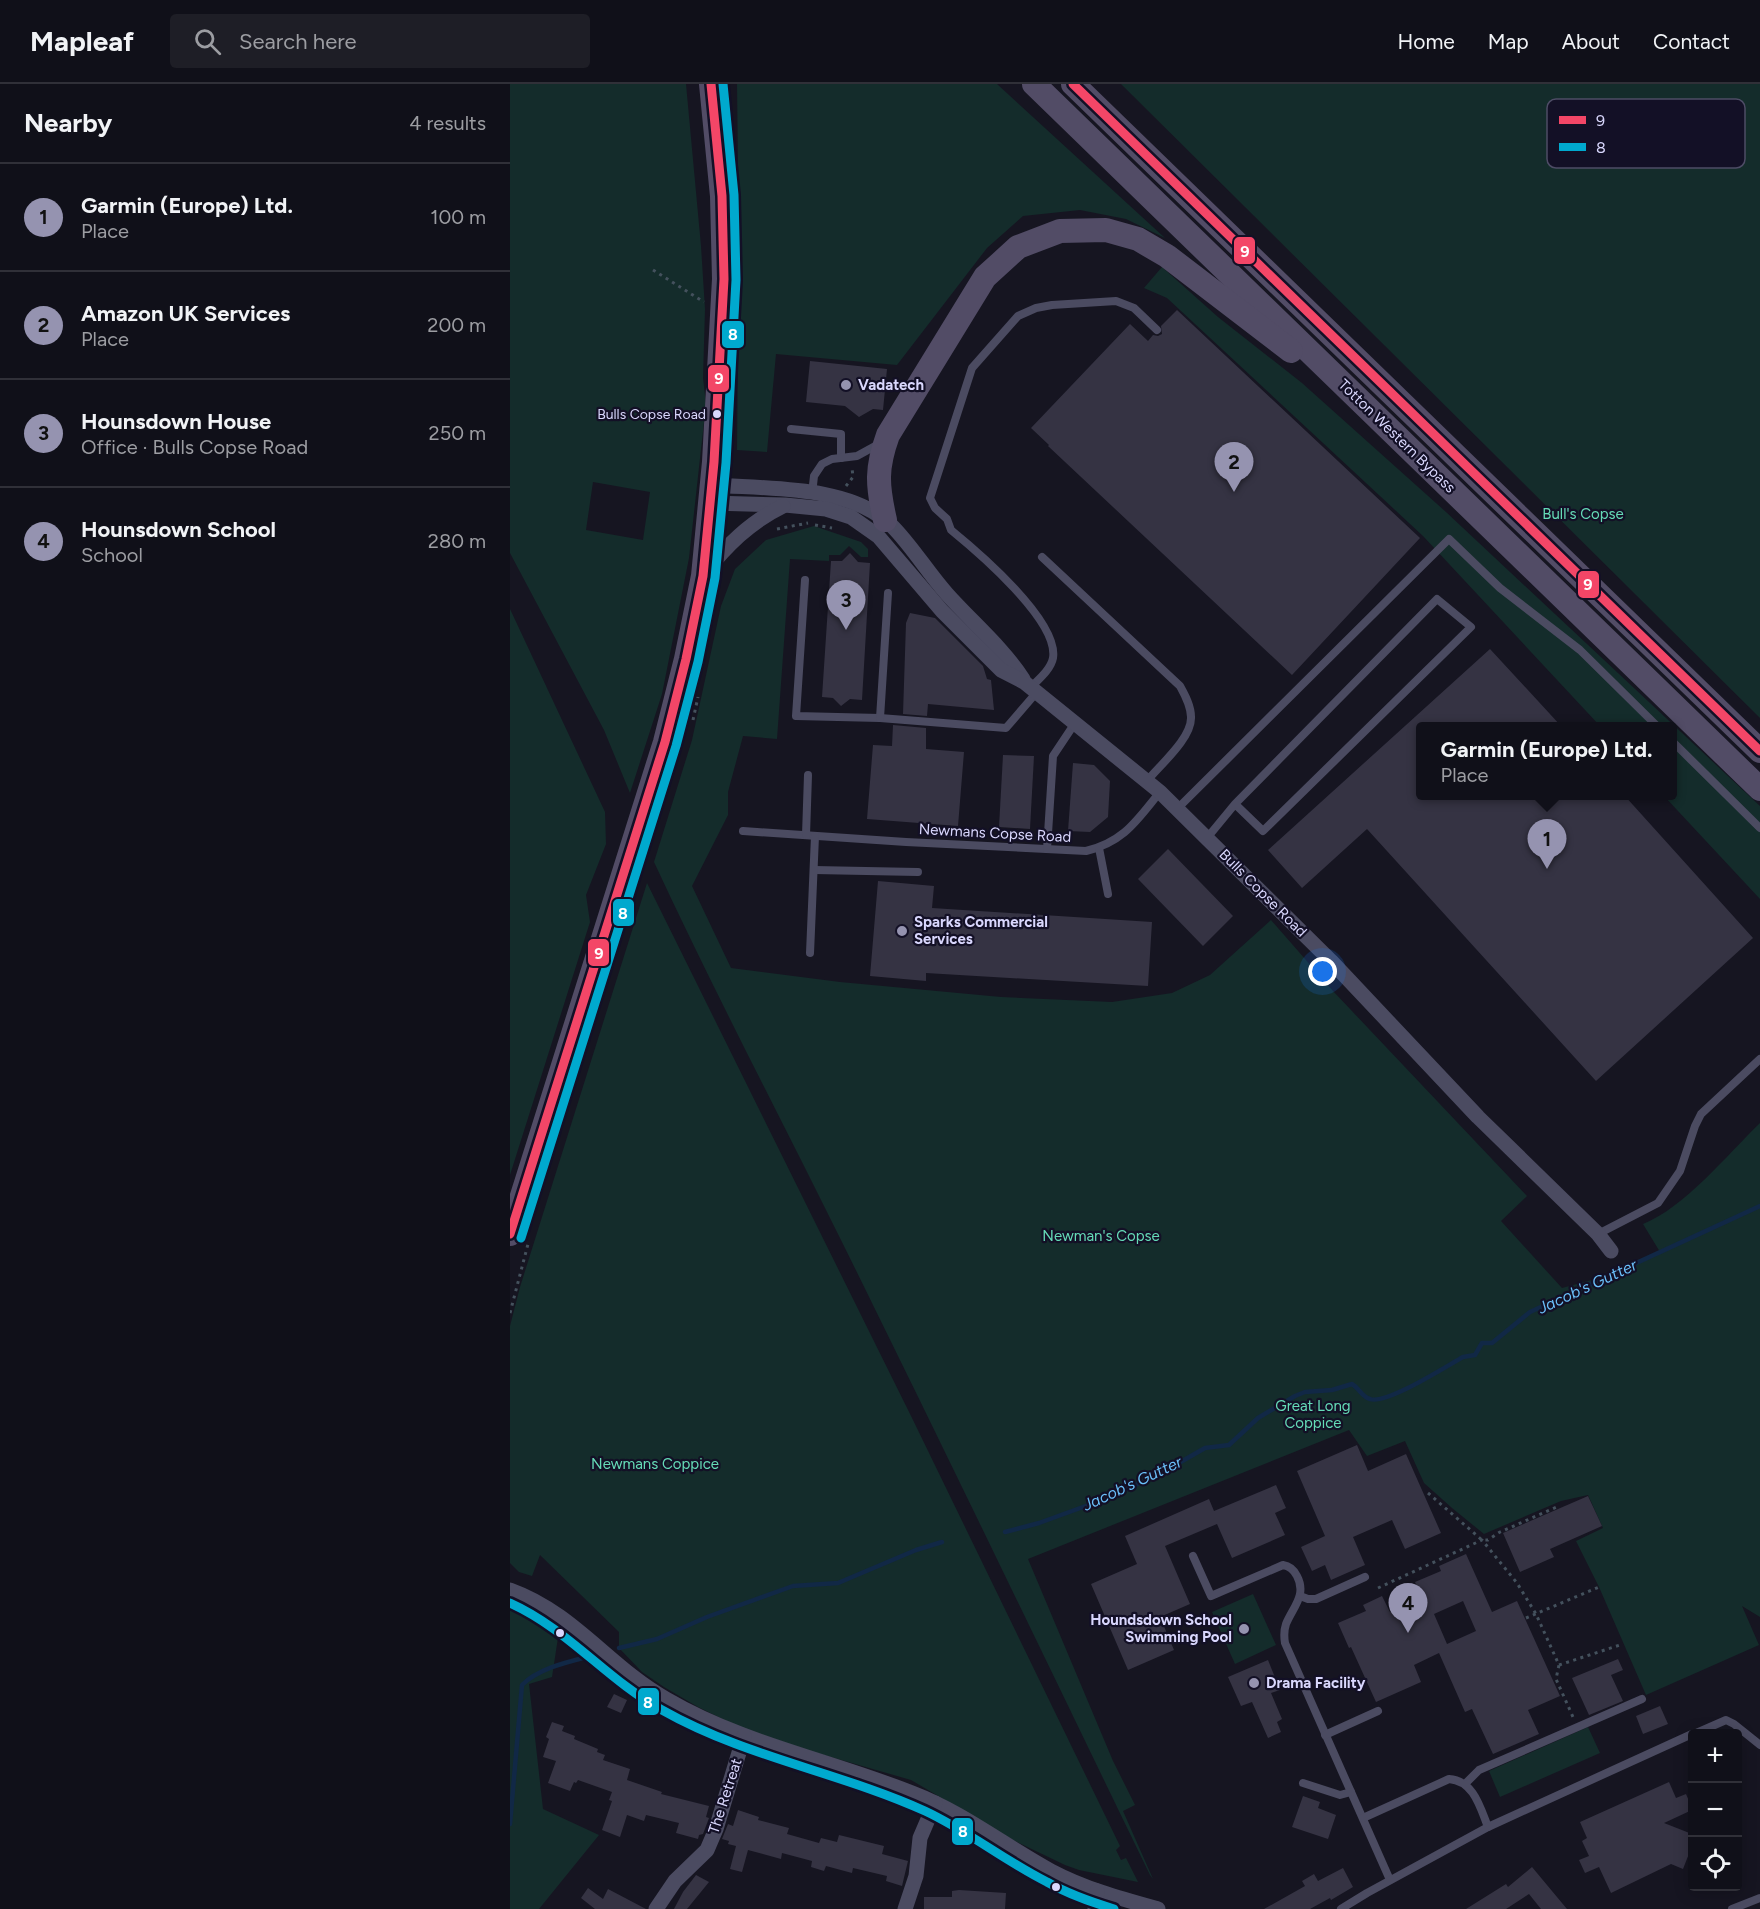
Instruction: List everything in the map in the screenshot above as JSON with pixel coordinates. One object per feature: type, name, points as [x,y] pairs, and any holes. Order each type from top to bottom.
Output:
[{"type":"main road","points":[[520,1235],[665,742],[686,659],[703,576],[712,494],[722,309],[722,196],[711,84]]},
{"type":"main road","name":"Totton Western Bypass","points":[[1034,84],[1760,789]]},
{"type":"main road","name":"Totton Western Bypass","points":[[1073,84],[1760,751]]},
{"type":"main road","points":[[885,520],[878,483],[880,458],[888,435],[900,412],[985,277],[1018,247],[1060,231],[1106,230],[1138,239],[1158,250],[1381,420]]},
{"type":"street","name":"Bulls Copse Road","points":[[712,494],[812,500],[865,525],[878,536],[963,633],[1001,670],[1031,687],[1160,792],[1331,961],[1478,1117],[1598,1234],[1611,1251]]},
{"type":"street","name":"Bulls Copse Road","points":[[712,494],[785,505],[828,495],[863,506],[885,520],[898,533],[953,601],[1009,659],[1031,687]]},
{"type":"street","points":[[703,576],[736,538],[785,505]]},
{"type":"street","points":[[510,1590],[544,1605],[564,1618],[636,1680],[664,1699],[744,1736],[893,1786],[935,1803],[1050,1870],[1097,1891],[1158,1909]]},
{"type":"street","name":"The Retreat","points":[[656,1909],[675,1881],[707,1850],[716,1829],[744,1736]]},
{"type":"street","points":[[905,1909],[916,1876],[920,1838],[935,1803]]},
{"type":"street","points":[[1095,1909],[1097,1891]]},
{"type":"lane","points":[[806,580],[796,716],[880,718],[1006,728],[1031,687],[1046,672],[1053,657],[1053,648],[1039,617],[1026,600],[951,530],[947,519],[932,503],[931,491],[972,368],[1018,316],[1036,308],[1116,301],[1134,308],[1157,330]]},
{"type":"lane","points":[[791,429],[841,434],[841,458]]},
{"type":"lane","points":[[812,500],[814,476],[818,468],[826,461],[850,458],[866,452],[888,435]]},
{"type":"lane","points":[[1177,809],[1449,539],[1500,588],[1580,650],[1653,722]]},
{"type":"lane","points":[[1042,557],[1180,686],[1186,697],[1192,718],[1185,738],[1147,781]]},
{"type":"lane","points":[[880,718],[888,594]]},
{"type":"lane","points":[[1207,838],[1235,804],[1437,599],[1471,627],[1263,831],[1235,804]]},
{"type":"lane","points":[[1047,849],[1053,756],[1075,723]]},
{"type":"lane","points":[[1677,746],[1760,828]]},
{"type":"lane","points":[[806,835],[807,775]]},
{"type":"lane","name":"Newmans Copse Road","points":[[743,831],[1086,850],[1099,848],[1117,839],[1130,828],[1160,792]]},
{"type":"lane","points":[[810,953],[815,836]]},
{"type":"lane","points":[[1099,848],[1108,894]]},
{"type":"lane","points":[[814,870],[918,872]]},
{"type":"lane","points":[[1598,1234],[1658,1203],[1680,1171],[1701,1114],[1760,1059]]},
{"type":"lane","points":[[1193,1556],[1211,1596],[1283,1565],[1288,1566],[1296,1575],[1301,1589],[1300,1596],[1287,1623],[1285,1643],[1390,1880]]},
{"type":"lane","points":[[1300,1596],[1316,1599],[1365,1578]]},
{"type":"lane","points":[[1465,1784],[1479,1770],[1642,1699]]},
{"type":"lane","points":[[1326,1735],[1378,1711]]},
{"type":"lane","points":[[1705,1729],[1726,1720],[1740,1729]]},
{"type":"lane","points":[[1742,1730],[1760,1745]]},
{"type":"lane","points":[[1341,1909],[1488,1827],[1688,1736]]},
{"type":"lane","points":[[1362,1818],[1442,1780],[1455,1779],[1465,1784],[1477,1800],[1488,1827]]},
{"type":"lane","points":[[1302,1783],[1340,1795],[1351,1792]]},
{"type":"lane","points":[[1732,1909],[1760,1898]]},
{"type":"path","points":[[653,270],[697,299],[722,309]]},
{"type":"path","points":[[845,488],[853,477],[850,458]]},
{"type":"path","points":[[770,533],[778,528],[808,523],[834,529]]},
{"type":"path","points":[[691,728],[699,694]]},
{"type":"path","points":[[510,1313],[520,1235]]},
{"type":"path","points":[[1428,1494],[1482,1540],[1518,1583],[1536,1614],[1559,1665],[1556,1679],[1577,1727]]},
{"type":"path","points":[[1378,1588],[1559,1506]]},
{"type":"path","points":[[1526,1618],[1599,1587]]},
{"type":"path","points":[[1559,1665],[1623,1644]]},
{"type":"green space","points":[[510,84],[686,84],[705,309],[703,378],[706,404],[689,558],[662,694],[630,793],[604,730],[510,553]],"holes":[[[593,482],[650,492],[643,540],[586,530]]]},
{"type":"green space","points":[[737,84],[997,84],[1165,238],[1126,219],[1080,210],[1023,216],[987,248],[897,365],[776,354],[767,452],[737,450],[739,246]]},
{"type":"green space","name":"Bull's Copse","points":[[1121,84],[1760,84],[1760,718]]},
{"type":"green space","points":[[1162,267],[1218,317],[1302,383],[1446,512],[1670,722],[1596,722],[1423,536],[1167,298],[1144,288]]},
{"type":"green space","name":"Newman's Copse","points":[[814,526],[861,542],[868,549],[868,557],[861,557],[849,546],[840,555],[829,555],[829,561],[790,559],[777,739],[743,736],[728,792],[728,815],[692,886],[731,968],[840,982],[1001,997],[1112,1002],[1172,993],[1210,975],[1271,920],[1333,991],[1527,1196],[1501,1221],[1562,1288],[1610,1275],[1660,1252],[1643,1224],[1674,1206],[1690,1193],[1760,1123],[1760,1617],[1742,1606],[1759,1645],[1646,1695],[1599,1587],[1576,1541],[1603,1528],[1588,1495],[1561,1501],[1484,1534],[1424,1483],[1405,1441],[1367,1456],[1349,1430],[1028,1559],[1113,1761],[1135,1805],[1123,1811],[1153,1879],[654,862],[692,740],[721,606],[735,569],[766,540]]},
{"type":"green space","points":[[510,609],[605,812],[606,844],[586,895],[590,922],[510,1175]]},
{"type":"green space","points":[[1677,728],[1760,806],[1760,899],[1668,800],[1677,800]]},
{"type":"green space","name":"Newmans Coppice","points":[[647,883],[913,1420],[1120,1846],[1116,1850],[1121,1860],[1126,1858],[1138,1882],[1065,1865],[1013,1840],[911,1780],[810,1751],[739,1727],[698,1707],[642,1672],[619,1648],[619,1632],[540,1555],[532,1576],[519,1572],[510,1563],[510,1326],[520,1287]]},
{"type":"green space","name":"Houndsdown School Swimming Pool","points":[[1253,1594],[1276,1645],[1235,1664],[1212,1612]]},
{"type":"green space","points":[[510,1609],[559,1631],[552,1677],[529,1684],[543,1809],[599,1835],[539,1909],[510,1909]]},
{"type":"green space","points":[[1588,1727],[1600,1753],[1500,1797],[1489,1771]]},
{"type":"building","points":[[1177,310],[1420,538],[1292,675],[1031,428],[1130,324],[1148,341],[1153,335],[1162,334],[1161,326]]},
{"type":"building","name":"Vadatech","points":[[810,361],[887,369],[883,410],[873,409],[859,417],[845,406],[806,402]]},
{"type":"building","points":[[850,553],[858,562],[870,563],[862,700],[850,699],[841,706],[833,698],[822,697],[831,561],[842,561]]},
{"type":"building","points":[[910,613],[935,618],[983,666],[987,679],[991,680],[994,710],[928,704],[927,716],[903,714],[906,623]]},
{"type":"building","points":[[1490,649],[1557,722],[1416,722],[1416,800],[1629,800],[1753,938],[1596,1081],[1367,829],[1302,888],[1268,850]]},
{"type":"building","points":[[893,725],[926,728],[926,749],[964,752],[958,826],[867,819],[873,745],[892,746]]},
{"type":"building","points":[[1003,755],[1034,756],[1030,829],[999,827]]},
{"type":"building","points":[[1073,763],[1094,765],[1110,781],[1108,817],[1090,832],[1068,831]]},
{"type":"building","points":[[1168,849],[1233,916],[1203,946],[1138,879]]},
{"type":"building","points":[[878,881],[934,886],[932,908],[1152,922],[1148,986],[926,973],[926,981],[870,976]]},
{"type":"building","points":[[1357,1445],[1368,1471],[1406,1454],[1441,1533],[1405,1549],[1392,1520],[1353,1537],[1365,1565],[1331,1580],[1325,1565],[1312,1571],[1301,1547],[1325,1536],[1297,1471]]},
{"type":"building","points":[[1276,1485],[1286,1508],[1275,1513],[1285,1535],[1232,1558],[1217,1524],[1165,1546],[1190,1604],[1160,1617],[1174,1650],[1128,1670],[1091,1584],[1137,1564],[1125,1536],[1209,1499],[1214,1511]]},
{"type":"building","points":[[1588,1496],[1602,1526],[1550,1549],[1554,1557],[1520,1572],[1503,1533]]},
{"type":"building","points":[[1466,1554],[1492,1612],[1517,1601],[1560,1696],[1528,1710],[1539,1734],[1493,1754],[1472,1709],[1465,1712],[1439,1653],[1414,1665],[1421,1682],[1376,1702],[1338,1623],[1366,1611],[1363,1605],[1382,1596],[1390,1612],[1422,1598],[1415,1582],[1441,1571],[1439,1566]],"holes":[[[1463,1601],[1476,1631],[1447,1644],[1434,1614]]]},
{"type":"building","points":[[1618,1659],[1623,1670],[1611,1675],[1623,1701],[1589,1715],[1572,1678]]},
{"type":"building","name":"Drama Facility","points":[[1268,1660],[1280,1690],[1271,1693],[1282,1719],[1277,1722],[1281,1732],[1268,1738],[1252,1702],[1241,1706],[1228,1677]]},
{"type":"building","points":[[614,1694],[627,1700],[621,1713],[607,1707]]},
{"type":"building","points":[[1660,1706],[1668,1724],[1643,1734],[1636,1716]]},
{"type":"building","points":[[552,1722],[564,1726],[562,1731],[575,1736],[574,1739],[598,1749],[597,1752],[605,1755],[603,1760],[630,1769],[627,1780],[662,1792],[661,1794],[709,1806],[706,1817],[709,1818],[703,1834],[699,1835],[698,1839],[676,1833],[679,1823],[646,1815],[644,1821],[627,1815],[620,1837],[602,1830],[612,1801],[609,1800],[612,1792],[578,1780],[574,1782],[570,1791],[548,1783],[556,1761],[543,1757],[549,1739],[546,1737]]},
{"type":"building","points":[[1669,1782],[1676,1798],[1686,1794],[1688,1812],[1664,1823],[1688,1832],[1688,1856],[1683,1869],[1671,1864],[1611,1893],[1599,1867],[1585,1873],[1579,1860],[1589,1856],[1582,1841],[1587,1838],[1580,1822]]},
{"type":"building","points":[[1303,1796],[1320,1802],[1318,1808],[1336,1815],[1328,1839],[1292,1827]]},
{"type":"building","points":[[738,1810],[759,1817],[758,1820],[789,1828],[787,1834],[819,1843],[821,1838],[837,1842],[839,1835],[884,1846],[882,1854],[908,1861],[902,1886],[886,1881],[887,1876],[853,1868],[852,1873],[826,1866],[824,1871],[811,1867],[812,1861],[782,1853],[781,1859],[748,1850],[742,1872],[730,1869],[736,1846],[722,1839],[728,1824],[733,1826]]},
{"type":"building","points":[[1532,1867],[1567,1909],[1541,1909],[1529,1894],[1506,1909],[1466,1909],[1506,1884],[1508,1887]]},
{"type":"building","points":[[1343,1868],[1353,1887],[1331,1900],[1330,1898],[1310,1909],[1264,1909],[1305,1886],[1302,1881],[1314,1874],[1318,1881]]},
{"type":"building","points":[[696,1875],[709,1882],[687,1909],[674,1909],[683,1892]]},
{"type":"building","points":[[588,1888],[603,1899],[608,1889],[646,1909],[595,1909],[581,1898]]},
{"type":"building","points":[[952,1891],[1006,1893],[1005,1909],[924,1909],[924,1897],[952,1897]]},
{"type":"waterway","name":"Jacob's Gutter","points":[[1005,1532],[1039,1523],[1094,1503],[1158,1475],[1205,1448],[1229,1445],[1258,1418],[1305,1392],[1332,1390],[1352,1384],[1367,1398],[1378,1399],[1402,1391],[1463,1357],[1475,1355],[1482,1343],[1492,1343],[1530,1312],[1760,1206]]},
{"type":"waterway","name":"Jacob's Gutter","points":[[619,1648],[657,1639],[707,1617],[793,1586],[838,1583],[916,1550],[942,1542]]},
{"type":"waterway","name":"Jacob's Gutter","points":[[510,1824],[522,1685],[545,1670],[591,1656]]},
{"type":"transit line","name":"9","points":[[510,1234],[665,742],[686,659],[703,576],[714,462],[724,279],[722,196],[711,84]]},
{"type":"transit line","name":"8","points":[[521,1238],[676,746],[698,662],[715,578],[726,463],[736,280],[734,195],[723,84]]},
{"type":"transit line","name":"9","points":[[1073,84],[1760,751]]},
{"type":"transit line","name":"8","points":[[510,1603],[550,1626],[623,1684],[662,1710],[726,1740],[859,1785],[925,1811],[1055,1886],[1114,1909]]},
{"type":"place","name":"Vadatech","points":[[846,385]]},
{"type":"place","name":"Bulls Copse Road","points":[[717,414]]},
{"type":"place","name":"Amazon UK Services","points":[[1234,492]]},
{"type":"place","name":"Hounsdown House","points":[[846,630]]},
{"type":"place","name":"Garmin (Europe) Ltd.","points":[[1547,869]]},
{"type":"place","name":"Sparks Commercial Services","points":[[902,931]]},
{"type":"place","name":"Houndsdown School Swimming Pool","points":[[1244,1629]]},
{"type":"place","name":"Hounsdown School","points":[[1408,1633]]},
{"type":"place","name":"Drama Facility","points":[[1254,1683]]},
{"type":"park label","name":"Great Long Coppice","points":[[1313,1414]]}]
